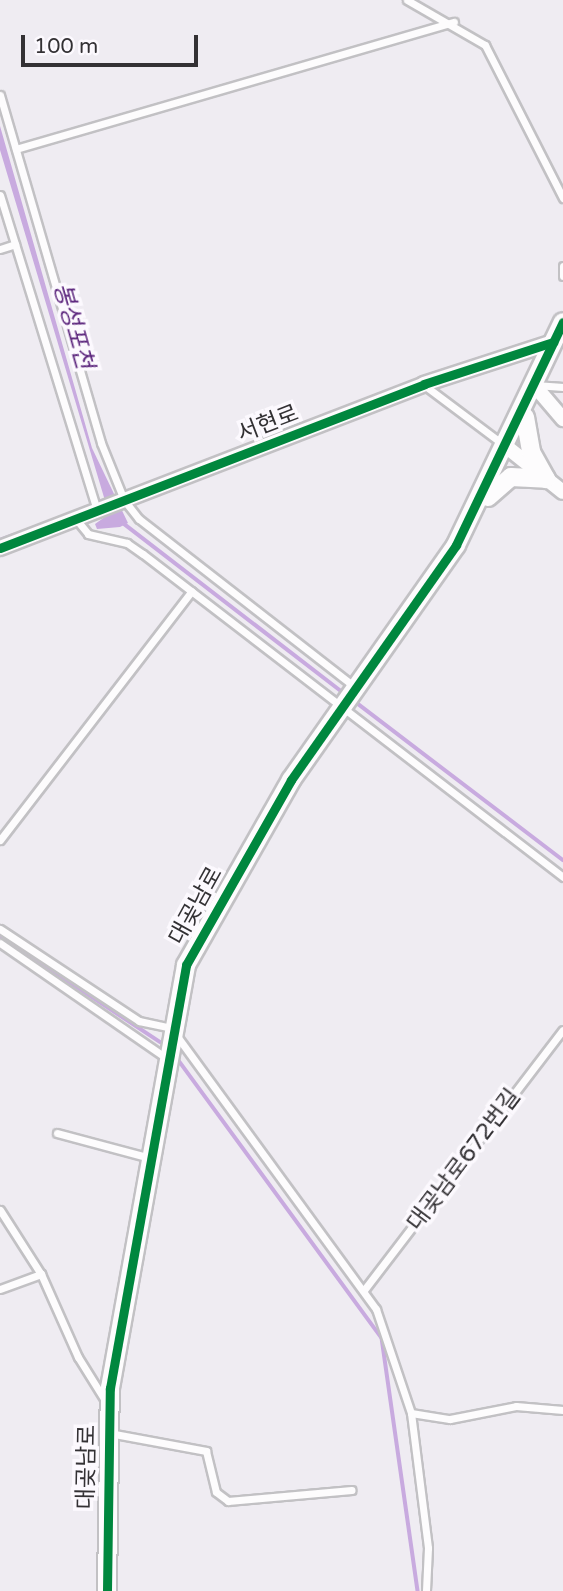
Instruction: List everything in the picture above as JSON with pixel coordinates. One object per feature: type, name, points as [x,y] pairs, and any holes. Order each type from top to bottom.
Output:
[{"type":"street","name":"대곶남로","points":[[107,1591],[105,1433],[108,1405],[154,1160],[172,1028],[198,936],[350,698],[477,509],[508,448],[563,322]]},
{"type":"street","name":"서현로","points":[[0,548],[424,384],[553,342]]},
{"type":"street","points":[[534,385],[563,419]]},
{"type":"street","points":[[524,409],[525,436],[546,478]]},
{"type":"street","points":[[508,448],[563,492]]},
{"type":"street","points":[[477,509],[511,477],[546,478]]},
{"type":"lane","points":[[407,0],[454,22],[485,45],[563,198]]},
{"type":"lane","points":[[16,149],[454,22]]},
{"type":"lane","points":[[0,95],[101,443],[122,501],[139,519],[563,877]]},
{"type":"lane","points":[[0,195],[97,510]]},
{"type":"lane","points":[[0,248],[15,244]]},
{"type":"lane","points":[[563,266],[563,276]]},
{"type":"lane","points":[[424,384],[508,448]]},
{"type":"lane","points":[[534,385],[563,387]]},
{"type":"lane","points":[[76,519],[88,534],[127,543],[350,698]]},
{"type":"lane","points":[[0,840],[192,590]]},
{"type":"lane","points":[[0,929],[139,1021],[172,1028],[364,1290],[388,1330],[411,1413],[426,1535],[426,1591]]},
{"type":"lane","points":[[0,943],[167,1059]]},
{"type":"lane","name":"대곶남로672번길","points":[[364,1290],[563,1030]]},
{"type":"lane","points":[[57,1133],[154,1160]]},
{"type":"lane","points":[[0,1210],[41,1274],[78,1357],[108,1405]]},
{"type":"lane","points":[[0,1289],[41,1274]]},
{"type":"lane","points":[[411,1413],[450,1419],[516,1406],[563,1410]]},
{"type":"lane","name":"대곶남로","points":[[105,1433],[206,1451],[216,1492],[228,1501],[352,1490]]},
{"type":"shaded area","points":[[0,126],[92,448],[128,523],[120,527],[97,529],[95,524],[109,514],[0,150]]},
{"type":"waterway","points":[[123,523],[344,693]]},
{"type":"waterway","points":[[0,540],[14,535]]},
{"type":"waterway","points":[[353,700],[563,860]]},
{"type":"waterway","points":[[0,936],[160,1042]]},
{"type":"waterway","points":[[177,1058],[382,1338],[418,1591]]},
{"type":"cycle path","points":[[107,1591],[110,1388],[186,965],[291,780],[456,545],[563,322]]},
{"type":"cycle path","points":[[0,548],[424,384],[553,342]]},
{"type":"water label","name":"봉성포천","points":[[73,326]]}]
